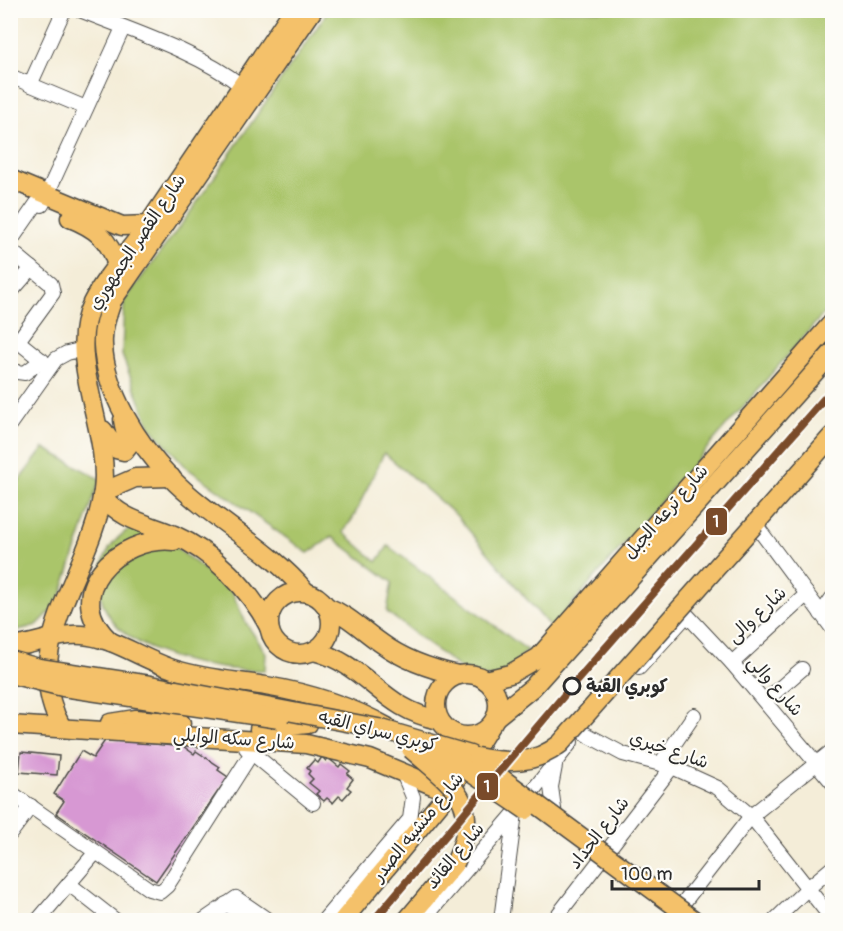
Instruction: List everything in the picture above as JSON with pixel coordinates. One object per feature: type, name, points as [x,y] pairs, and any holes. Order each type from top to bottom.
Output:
[{"type":"main road","name":"شارع القصر الجمهوري","points":[[62,728],[53,711],[46,684],[46,665],[52,638],[94,529],[103,494],[104,460],[100,427],[84,349],[86,320],[92,303],[148,225],[292,10]]},
{"type":"main road","name":"شارع القصر الجمهوري","points":[[306,592],[272,557],[171,477],[140,438],[123,409],[110,378],[103,347],[104,323],[112,301],[313,10]]},
{"type":"main road","points":[[10,179],[42,201],[98,232],[107,242],[117,266]]},
{"type":"main road","points":[[10,192],[122,226],[148,225]]},
{"type":"main road","name":"شارع ترعه الجبل","points":[[492,723],[533,687],[608,590],[832,322]]},
{"type":"main road","name":"شارع ترعه الجبل","points":[[485,680],[510,674],[532,662],[608,590],[832,353]]},
{"type":"main road","points":[[100,427],[117,451],[126,450],[128,444],[123,422],[123,409]]},
{"type":"main road","points":[[470,755],[519,762],[551,751],[832,436]]},
{"type":"main road","points":[[171,477],[135,478],[103,494],[126,518],[191,544],[245,590],[269,627],[273,639],[288,652],[301,654],[314,651],[324,643],[330,632],[331,619],[327,607]]},
{"type":"main road","points":[[117,646],[97,627],[91,607],[93,586],[103,568],[117,554],[144,542],[164,540],[191,544]]},
{"type":"main road","points":[[269,627],[270,614],[276,603],[286,595],[306,592],[318,597],[327,607],[349,618],[383,645],[406,659],[458,675],[472,674],[485,680],[497,697],[492,723],[475,736],[454,734],[439,720],[403,708],[385,697],[354,668],[314,651]]},
{"type":"main road","points":[[10,647],[30,645],[52,638],[82,635],[117,646],[180,672],[288,690],[326,700],[364,715],[399,734]]},
{"type":"main road","name":"شارع القصر الجمهوري","points":[[10,673],[32,659],[52,638]]},
{"type":"main road","name":"كوبري سراي القبه","points":[[10,660],[39,668],[291,710],[399,734],[470,755],[693,921]]},
{"type":"main road","name":"كوبري سراي القبه","points":[[10,673],[63,687],[308,724],[411,749],[464,768],[674,917]]},
{"type":"main road","points":[[439,720],[435,707],[438,693],[446,682],[458,675]]},
{"type":"main road","points":[[89,730],[123,720],[249,729],[308,724]]},
{"type":"main road","name":"شارع منشيه الصدر","points":[[343,921],[449,792],[492,723]]},
{"type":"main road","name":"شارع سكه الوايلي","points":[[10,725],[241,738],[322,746],[402,771],[449,792]]},
{"type":"main road","points":[[425,781],[440,769],[454,734]]},
{"type":"main road","points":[[407,921],[455,863],[466,831],[462,799],[441,775],[411,749]]},
{"type":"street","points":[[30,85],[64,10]]},
{"type":"street","points":[[80,10],[216,69],[242,86]]},
{"type":"street","points":[[10,242],[42,201],[123,28]]},
{"type":"street","points":[[10,76],[86,108]]},
{"type":"street","points":[[10,250],[51,284],[53,293],[14,338],[46,364]]},
{"type":"street","points":[[10,292],[32,268]]},
{"type":"street","points":[[10,370],[26,373],[67,353],[84,349]]},
{"type":"street","points":[[10,424],[46,364]]},
{"type":"street","points":[[755,524],[832,628]]},
{"type":"street","name":"شارع والى","points":[[732,663],[807,594]]},
{"type":"street","points":[[821,614],[832,598]]},
{"type":"street","name":"شارع والي","points":[[687,615],[765,701],[832,782]]},
{"type":"street","name":"شارع القائد","points":[[423,921],[518,810],[580,731],[687,615]]},
{"type":"street","points":[[765,701],[802,669]]},
{"type":"street","name":"شارع الحداد","points":[[554,921],[667,765],[694,715]]},
{"type":"street","name":"شارع خيري","points":[[580,731],[623,754],[667,765],[718,788],[751,816],[832,919]]},
{"type":"street","points":[[241,738],[251,754],[313,803]]},
{"type":"street","points":[[674,917],[751,816],[832,751]]},
{"type":"street","points":[[10,792],[149,890],[160,892],[167,886],[251,754]]},
{"type":"street","points":[[555,816],[551,787],[557,758]]},
{"type":"street","points":[[324,921],[410,819],[413,797],[402,771]]},
{"type":"street","points":[[10,834],[31,806]]},
{"type":"street","points":[[502,920],[518,810],[542,809],[555,816],[604,855],[674,917],[693,921]]},
{"type":"street","points":[[38,921],[96,852]]},
{"type":"street","points":[[775,921],[832,868]]},
{"type":"street","points":[[69,884],[115,921]]},
{"type":"street","points":[[204,921],[236,898],[241,899],[268,921]]},
{"type":"street","points":[[226,904],[250,921]]},
{"type":"green space","points":[[328,11],[832,11],[832,304],[551,628],[456,515],[384,453],[353,518],[343,532],[377,562],[388,546],[527,650],[501,678],[470,676],[387,612],[392,582],[332,537],[308,553],[187,468],[150,427],[122,355],[124,301],[189,214]]},
{"type":"green space","points":[[44,448],[100,479],[58,604],[37,625],[11,632],[10,492]]},
{"type":"green space","points":[[132,527],[153,530],[231,590],[246,623],[266,653],[265,670],[216,667],[160,653],[135,640],[116,624],[103,604],[101,570],[109,549]]},
{"type":"building","points":[[106,739],[184,747],[194,754],[196,751],[220,767],[218,770],[228,777],[156,881],[56,813],[64,801],[54,794],[81,751],[93,758]]},
{"type":"building","points":[[21,752],[59,756],[57,775],[19,772]]},
{"type":"building","points":[[322,757],[326,761],[328,758],[339,767],[341,764],[350,771],[347,774],[353,779],[347,787],[351,790],[343,799],[339,796],[333,803],[327,798],[324,801],[316,794],[319,791],[309,783],[313,779],[308,774],[310,771],[307,768],[314,760],[318,763]]},
{"type":"transit line","name":"1","points":[[374,920],[572,686],[832,390]]},
{"type":"place","name":"كوبري القبة","points":[[572,686]]}]
